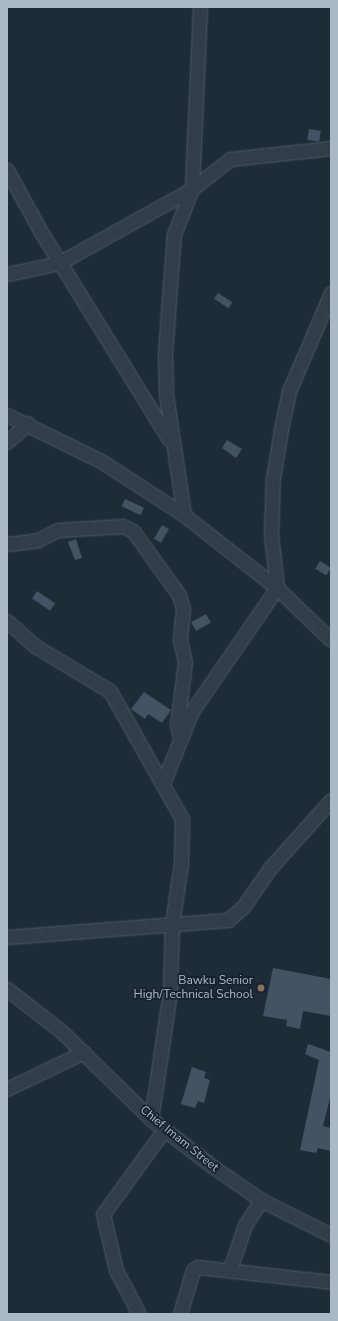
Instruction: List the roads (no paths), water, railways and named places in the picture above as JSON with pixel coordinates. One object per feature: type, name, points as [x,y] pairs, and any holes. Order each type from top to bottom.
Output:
[{"type":"street","points":[[184,515],[171,442],[165,353],[174,234],[192,189],[200,7]]},
{"type":"street","points":[[7,274],[59,262],[192,189],[230,159],[331,148]]},
{"type":"street","points":[[7,170],[59,262],[171,442]]},
{"type":"street","points":[[163,783],[180,737],[205,692],[277,588],[271,534],[273,478],[282,424],[289,390],[331,293]]},
{"type":"street","points":[[7,415],[28,423],[101,461],[184,515],[277,588],[331,640]]},
{"type":"street","points":[[7,442],[28,423]]},
{"type":"street","points":[[7,544],[38,540],[58,530],[123,526],[133,531],[179,595],[183,609],[180,640],[185,662],[176,725],[180,737]]},
{"type":"street","points":[[7,621],[35,646],[110,691],[163,783],[183,824],[172,924],[170,992],[151,1119]]},
{"type":"street","points":[[7,937],[228,920],[243,907],[270,868],[331,800]]},
{"type":"street","name":"Chief Imam Street","points":[[7,989],[84,1052],[164,1130],[261,1200],[331,1234]]},
{"type":"street","points":[[7,1089],[84,1052]]},
{"type":"street","points":[[139,1314],[116,1270],[103,1214],[164,1130]]},
{"type":"street","points":[[230,1269],[242,1230],[261,1200]]},
{"type":"street","points":[[180,1314],[194,1268],[230,1269],[331,1282]]},
{"type":"place","name":"Bawku Senior High/Technical School","points":[[261,988]]}]
